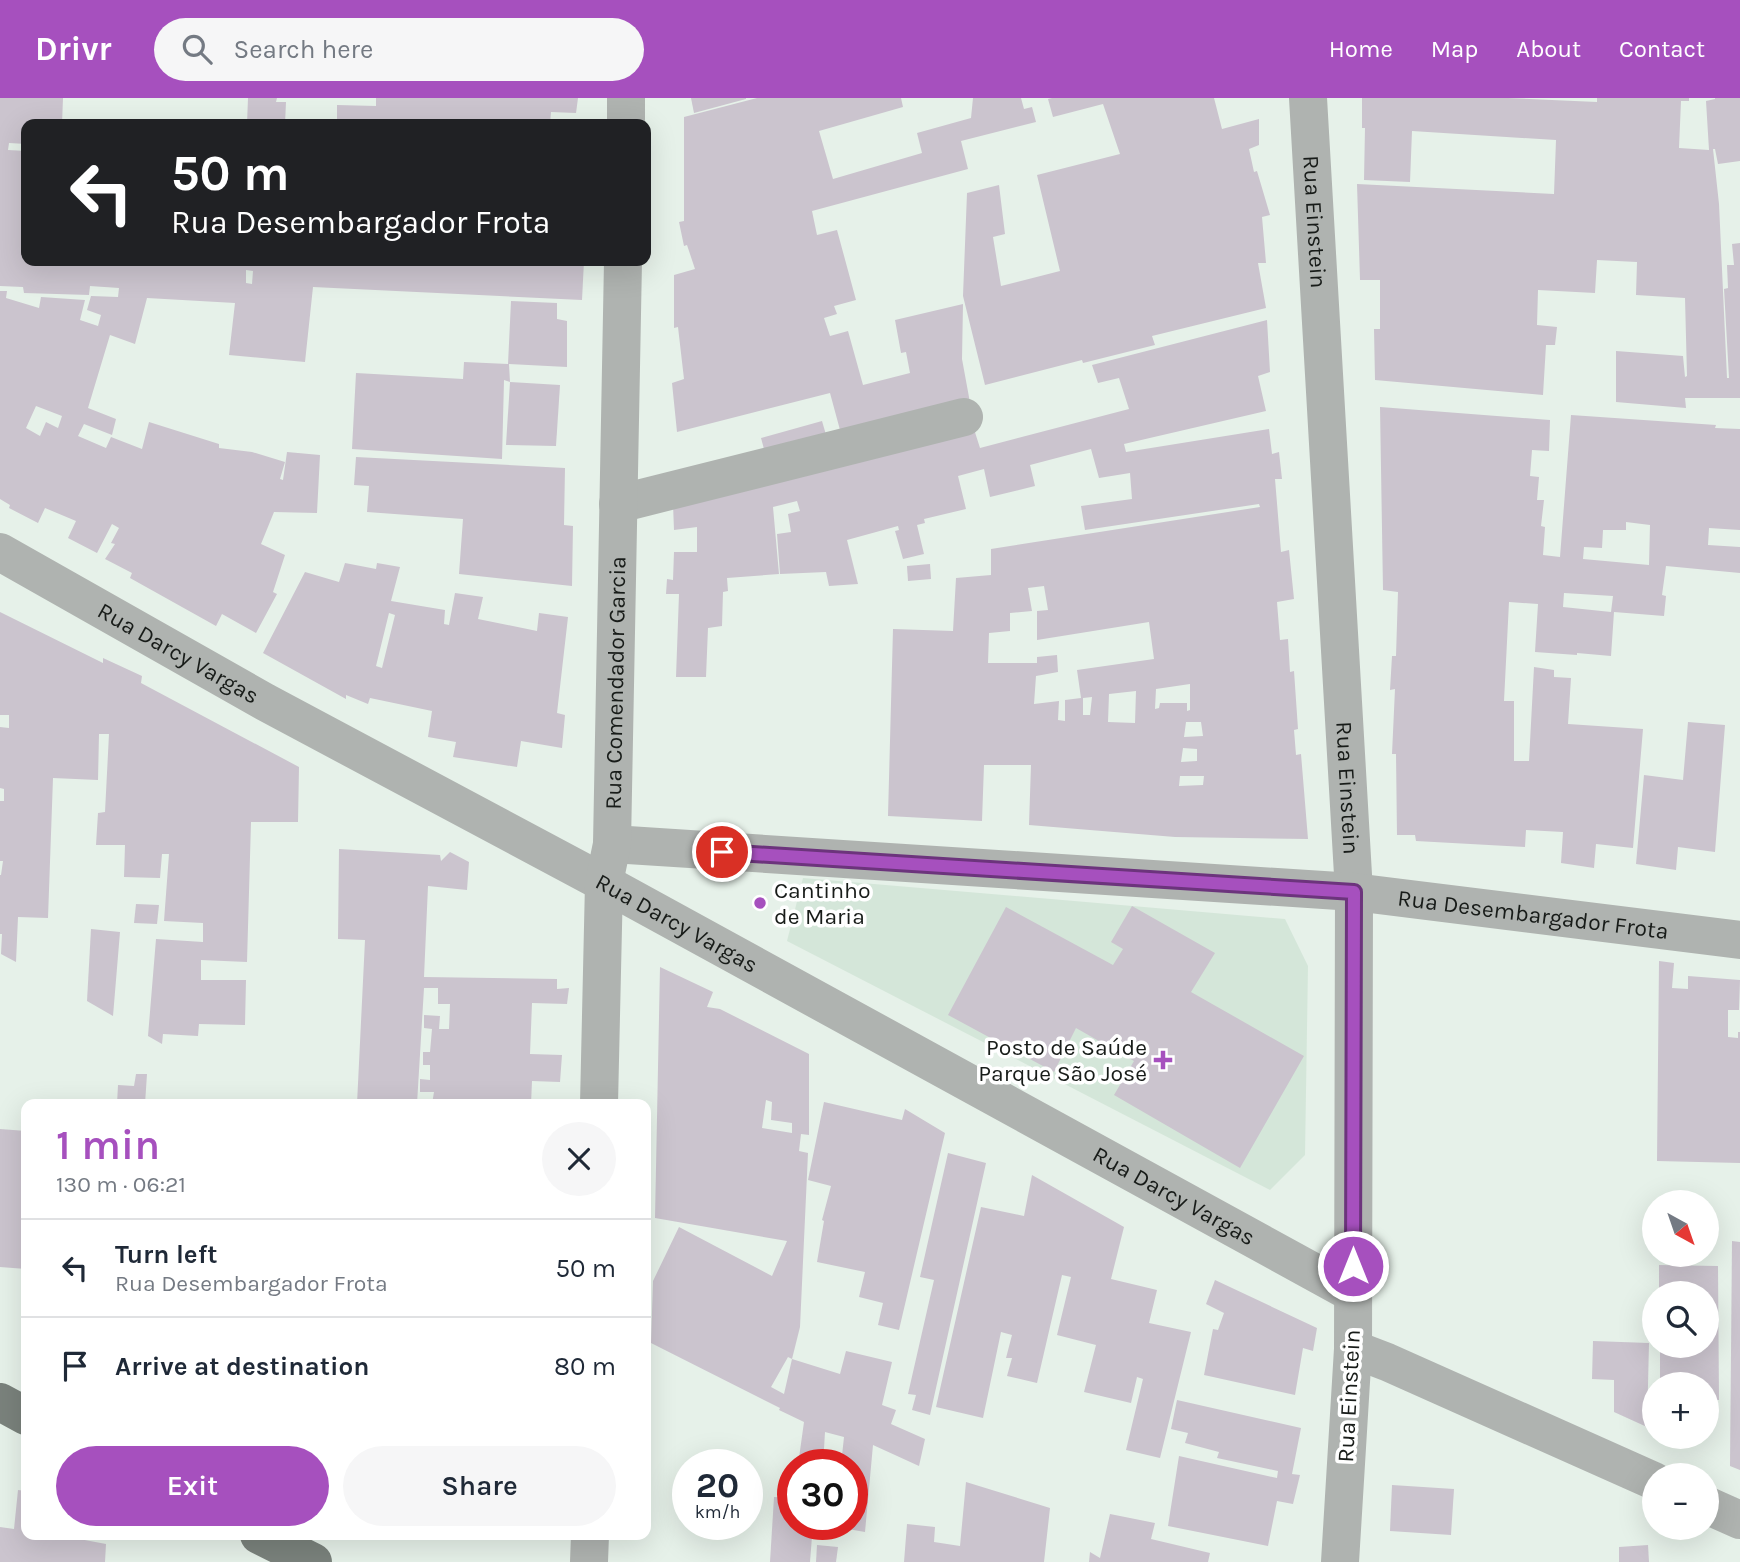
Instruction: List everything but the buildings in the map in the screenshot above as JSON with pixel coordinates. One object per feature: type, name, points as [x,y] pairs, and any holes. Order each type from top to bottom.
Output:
[{"type":"main road","points":[[0,1402],[21,1413]]},
{"type":"main road","points":[[269,1540],[313,1562]]},
{"type":"street","points":[[626,98],[626,119]]},
{"type":"street","name":"Rua Einstein","points":[[1308,98],[1354,892],[1353,1349],[1340,1562]]},
{"type":"street","name":"Rua Comendador Garcia","points":[[599,1099],[604,883],[612,845],[623,266]]},
{"type":"street","points":[[618,504],[964,417]]},
{"type":"street","name":"Rua Darcy Vargas","points":[[0,552],[265,702],[604,883],[1352,1293]]},
{"type":"street","name":"Rua Desembargador Frota","points":[[612,845],[1354,892],[1740,940]]},
{"type":"street","points":[[1353,1349],[1642,1476]]},
{"type":"street","points":[[1719,1510],[1740,1520]]},
{"type":"street","points":[[589,1562],[590,1540]]},
{"type":"shaded area","name":"Posto de Saúde Parque São José","points":[[803,878],[1285,919],[1308,966],[1305,1155],[1270,1190],[787,941]]},
{"type":"place","name":"Cantinho de Maria","points":[[760,903]]},
{"type":"place","name":"Posto de Saúde Parque São José","points":[[1163,1060]]},
{"type":"route","points":[[722,852],[1354,892],[1353,1266]]}]
